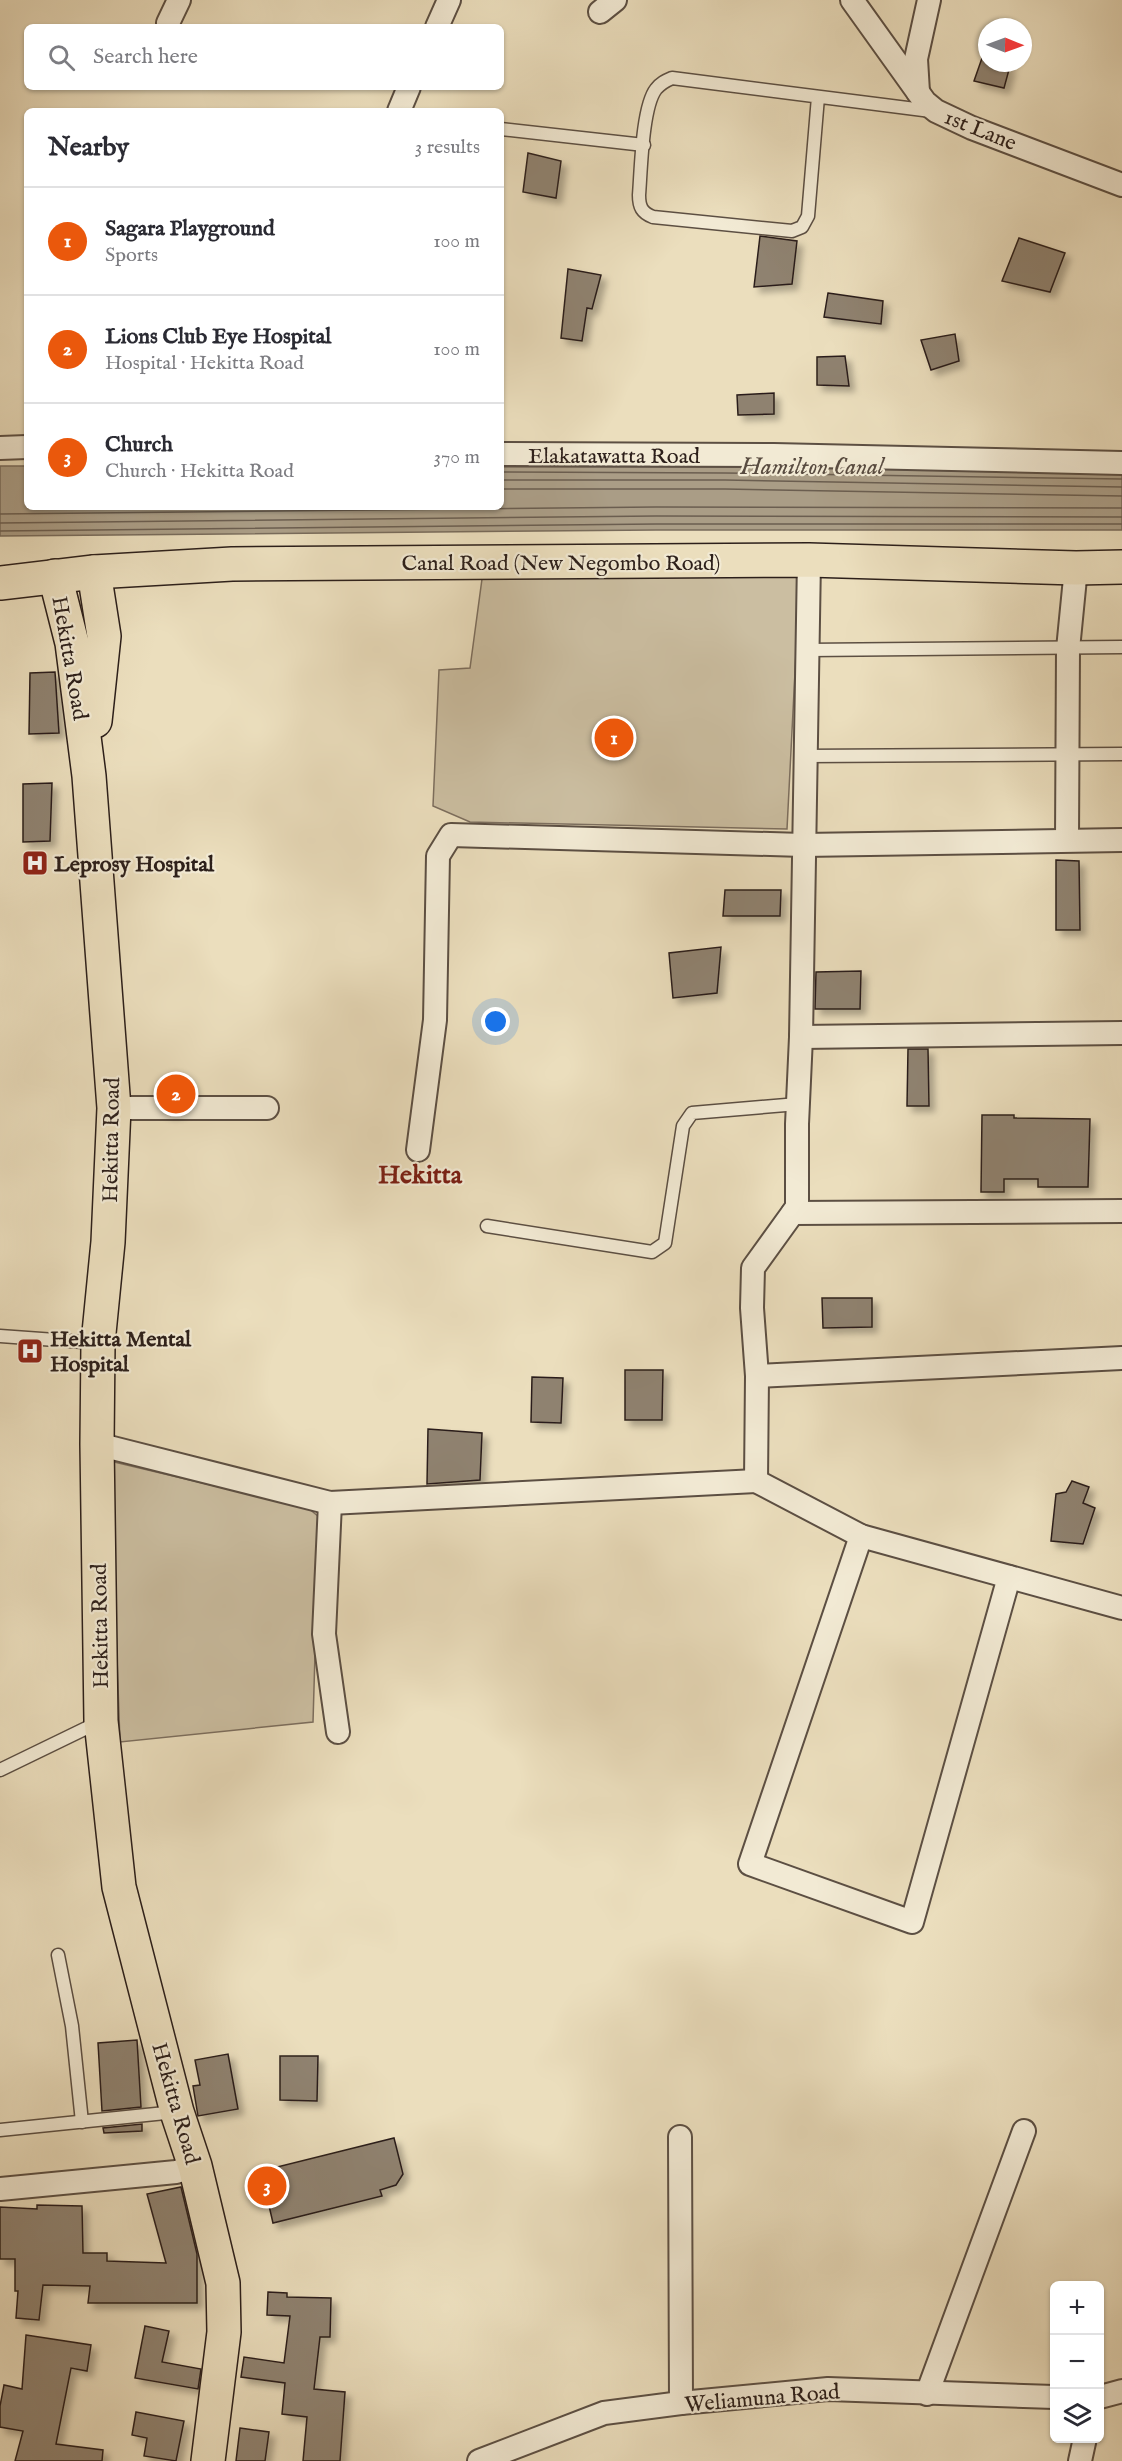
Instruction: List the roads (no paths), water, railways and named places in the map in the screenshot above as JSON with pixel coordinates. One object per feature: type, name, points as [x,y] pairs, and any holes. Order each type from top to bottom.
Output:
[{"type":"main road","name":"Canal Road (New Negombo Road)","points":[[0,583],[94,572],[231,564],[809,560],[1076,568],[1122,567]]},
{"type":"main road","name":"Hekitta Road","points":[[89,776],[104,636],[94,572]]},
{"type":"main road","name":"Hekitta Road","points":[[55,576],[72,644],[89,776],[114,1108],[108,1242],[98,1343],[100,1721],[119,1887],[177,2112],[195,2166],[223,2283],[224,2332],[208,2461]]},
{"type":"street","points":[[168,23],[179,0]]},
{"type":"street","points":[[438,24],[449,0]]},
{"type":"street","name":"1st Lane","points":[[852,0],[918,92],[936,111],[972,128],[1122,185]]},
{"type":"street","points":[[918,92],[916,59],[929,0]]},
{"type":"street","points":[[400,108],[408,90]]},
{"type":"street","points":[[0,448],[24,447]]},
{"type":"street","name":"Elakatawatta Road","points":[[504,454],[774,455],[1122,463]]},
{"type":"street","points":[[756,1481],[757,1376],[752,1308],[753,1268],[797,1207],[809,560]]},
{"type":"street","points":[[1067,840],[1068,648],[1076,568]]},
{"type":"street","points":[[418,1150],[435,1020],[438,856],[451,835],[803,845],[1122,840]]},
{"type":"street","points":[[801,1037],[1122,1033]]},
{"type":"street","points":[[114,1108],[267,1108]]},
{"type":"street","points":[[793,1213],[1122,1211]]},
{"type":"street","points":[[757,1376],[1122,1358]]},
{"type":"street","points":[[97,1444],[330,1503],[756,1481],[861,1536],[1122,1608]]},
{"type":"street","points":[[330,1503],[324,1634],[339,1732]]},
{"type":"street","points":[[861,1536],[750,1864],[912,1923],[1009,1577]]},
{"type":"street","points":[[927,2394],[1024,2131]]},
{"type":"street","points":[[680,2137],[681,2403]]},
{"type":"street","points":[[0,2188],[176,2172],[195,2166]]},
{"type":"street","name":"Weliamuna Road","points":[[479,2461],[604,2413],[681,2403],[828,2390],[1050,2397]]},
{"type":"street","points":[[1104,2396],[1122,2391]]},
{"type":"street","points":[[1080,2461],[1084,2443]]},
{"type":"lane","points":[[818,97],[808,216],[802,227],[792,231],[647,215],[639,204],[651,98],[663,82],[672,78],[936,111]]},
{"type":"lane","points":[[504,129],[644,145]]},
{"type":"lane","points":[[808,650],[1122,647]]},
{"type":"lane","points":[[804,756],[1122,754]]},
{"type":"lane","points":[[487,1226],[652,1252],[665,1243],[683,1126],[692,1113],[798,1104]]},
{"type":"lane","points":[[0,1336],[98,1343]]},
{"type":"lane","points":[[0,1770],[100,1721]]},
{"type":"lane","points":[[58,1955],[72,2026],[82,2122]]},
{"type":"lane","points":[[0,2130],[177,2112]]},
{"type":"water","points":[[0,466],[24,466],[24,510],[504,510],[504,467],[725,467],[1122,473],[1122,530],[656,530],[0,536]]},
{"type":"place","name":"Sagara Playground","points":[[614,738]]},
{"type":"place","name":"Leprosy Hospital","points":[[35,863]]},
{"type":"place","name":"Lions Club Eye Hospital","points":[[176,1094]]},
{"type":"place","name":"Hekitta Mental Hospital","points":[[30,1351]]},
{"type":"place","name":"Church","points":[[267,2186]]},
{"type":"district","name":"Hekitta","points":[[420,1174]]},
{"type":"water label","name":"Hamilton Canal","points":[[812,466]]}]
